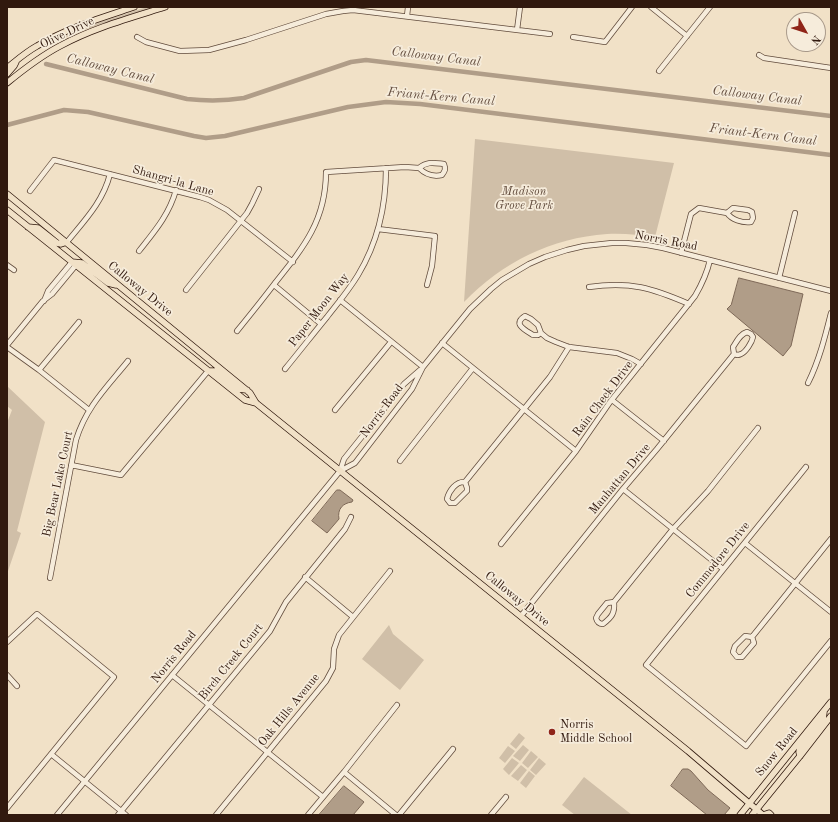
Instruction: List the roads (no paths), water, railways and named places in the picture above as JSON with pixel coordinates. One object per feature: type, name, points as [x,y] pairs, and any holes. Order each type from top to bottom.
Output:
[{"type":"main road","name":"Olive Drive","points":[[7,68],[38,46],[70,30],[134,7]]},
{"type":"main road","name":"Olive Drive","points":[[7,83],[32,63],[61,45],[108,25],[165,7]]},
{"type":"main road","points":[[7,74],[14,66],[16,61]]},
{"type":"main road","name":"Calloway Drive","points":[[7,194],[247,390],[256,403],[688,751],[763,815],[769,813],[771,815]]},
{"type":"main road","name":"Calloway Drive","points":[[7,210],[245,400],[256,403]]},
{"type":"main road","points":[[28,227],[38,228],[57,243],[61,244],[66,242]]},
{"type":"main road","points":[[74,263],[82,263],[108,283],[118,285]]},
{"type":"main road","points":[[208,371],[216,371],[238,389],[247,390]]},
{"type":"main road","name":"Snow Road","points":[[740,815],[831,702]]},
{"type":"main road","points":[[800,756],[800,748],[823,719],[824,711]]},
{"type":"main road","name":"Snow Road","points":[[752,815],[831,716]]},
{"type":"street","points":[[331,7],[332,13]]},
{"type":"street","points":[[407,16],[408,7]]},
{"type":"street","points":[[517,30],[520,7]]},
{"type":"street","points":[[573,37],[605,42],[632,7]]},
{"type":"street","points":[[651,7],[687,36]]},
{"type":"street","points":[[659,71],[710,7]]},
{"type":"street","points":[[137,36],[146,42],[180,51],[209,50],[332,13],[339,9],[550,34]]},
{"type":"street","points":[[759,55],[764,58],[831,68]]},
{"type":"street","name":"Shangri-la Lane","points":[[30,191],[54,160],[176,190],[209,200],[227,210],[292,262]]},
{"type":"street","points":[[237,331],[305,245],[315,226],[323,200],[326,172],[405,167],[419,168],[427,174],[438,176],[442,175],[446,168],[444,164],[428,163],[423,164],[419,168]]},
{"type":"street","name":"Paper Moon Way","points":[[285,369],[358,276],[372,247],[382,216],[385,198],[386,168]]},
{"type":"street","points":[[66,242],[98,203],[106,189],[110,174]]},
{"type":"street","points":[[186,290],[241,221],[252,204],[259,189]]},
{"type":"street","points":[[139,251],[166,216],[176,190]]},
{"type":"street","points":[[682,253],[691,214],[699,208],[727,213],[730,218],[745,222],[751,222],[753,218],[752,212],[748,210],[732,208],[727,213]]},
{"type":"street","points":[[779,278],[795,213]]},
{"type":"street","points":[[378,229],[435,236],[432,266],[427,285]]},
{"type":"street","name":"Norris Road","points":[[57,815],[340,471],[355,463],[412,389],[423,367],[470,309],[491,289],[517,271],[545,257],[567,250],[584,246],[626,243],[648,245],[831,291]]},
{"type":"street","name":"Rain Check Drive","points":[[501,544],[576,451],[612,400],[689,304],[702,285],[710,260]]},
{"type":"street","points":[[74,263],[48,291],[43,301],[7,346],[89,410]]},
{"type":"street","points":[[7,265],[14,270]]},
{"type":"street","points":[[589,287],[613,285],[636,286],[659,292],[689,304]]},
{"type":"street","points":[[274,286],[321,324]]},
{"type":"street","points":[[340,300],[423,367],[404,384],[362,436],[344,459],[340,471]]},
{"type":"street","points":[[808,383],[817,365],[831,313]]},
{"type":"street","points":[[541,333],[538,335],[533,335],[526,331],[520,326],[520,319],[525,316],[531,319],[538,325],[541,333],[547,338],[569,347],[617,353],[640,364]]},
{"type":"street","points":[[39,370],[79,322]]},
{"type":"street","name":"Manhattan Drive","points":[[521,616],[734,354],[733,347],[738,339],[743,333],[748,332],[751,334],[753,337],[752,342],[743,353],[740,355],[734,354]]},
{"type":"street","points":[[335,410],[391,342]]},
{"type":"street","points":[[442,343],[576,451]]},
{"type":"street","points":[[465,482],[467,491],[455,503],[450,503],[447,500],[448,495],[453,488],[458,483],[465,482],[550,377],[569,347]]},
{"type":"street","name":"Big Bear Lake Court","points":[[50,578],[79,429],[89,410],[128,361]]},
{"type":"street","points":[[400,461],[473,368]]},
{"type":"street","points":[[71,466],[121,475],[208,371]]},
{"type":"street","points":[[612,400],[664,441]]},
{"type":"street","points":[[614,602],[607,603],[598,614],[596,618],[600,624],[607,621],[614,611],[614,602],[673,529],[708,491],[758,428]]},
{"type":"street","name":"Commodore Drive","points":[[806,467],[646,665],[746,746],[831,641]]},
{"type":"street","points":[[624,489],[723,570]]},
{"type":"street","name":"Birch Creek Court","points":[[120,813],[270,630],[286,602],[345,529],[351,517]]},
{"type":"street","points":[[752,637],[831,539]]},
{"type":"street","points":[[745,543],[831,612]]},
{"type":"street","name":"Oak Hills Avenue","points":[[216,815],[326,681],[332,668],[336,642],[343,629],[390,571]]},
{"type":"street","points":[[305,577],[353,617]]},
{"type":"street","points":[[7,642],[37,614],[114,677],[7,808]]},
{"type":"street","points":[[746,636],[752,637],[754,643],[742,657],[737,656],[733,652],[735,646],[746,636]]},
{"type":"street","points":[[7,675],[17,686]]},
{"type":"street","points":[[172,675],[323,797]]},
{"type":"street","points":[[308,815],[397,705]]},
{"type":"street","points":[[399,815],[453,750]]},
{"type":"street","points":[[51,754],[120,813],[126,815]]},
{"type":"street","points":[[344,772],[396,815]]},
{"type":"street","points":[[491,815],[506,797]]},
{"type":"waterway","name":"Calloway Canal","points":[[46,64],[194,100],[244,98],[351,62],[366,60],[831,116]]},
{"type":"waterway","name":"Friant-Kern Canal","points":[[7,125],[64,110],[88,112],[206,138],[225,136],[348,107],[386,102],[420,104],[831,155]]},
{"type":"place","name":"Norris Middle School","points":[[552,732]]},
{"type":"park label","name":"Madison Grove Park","points":[[524,199]]}]
